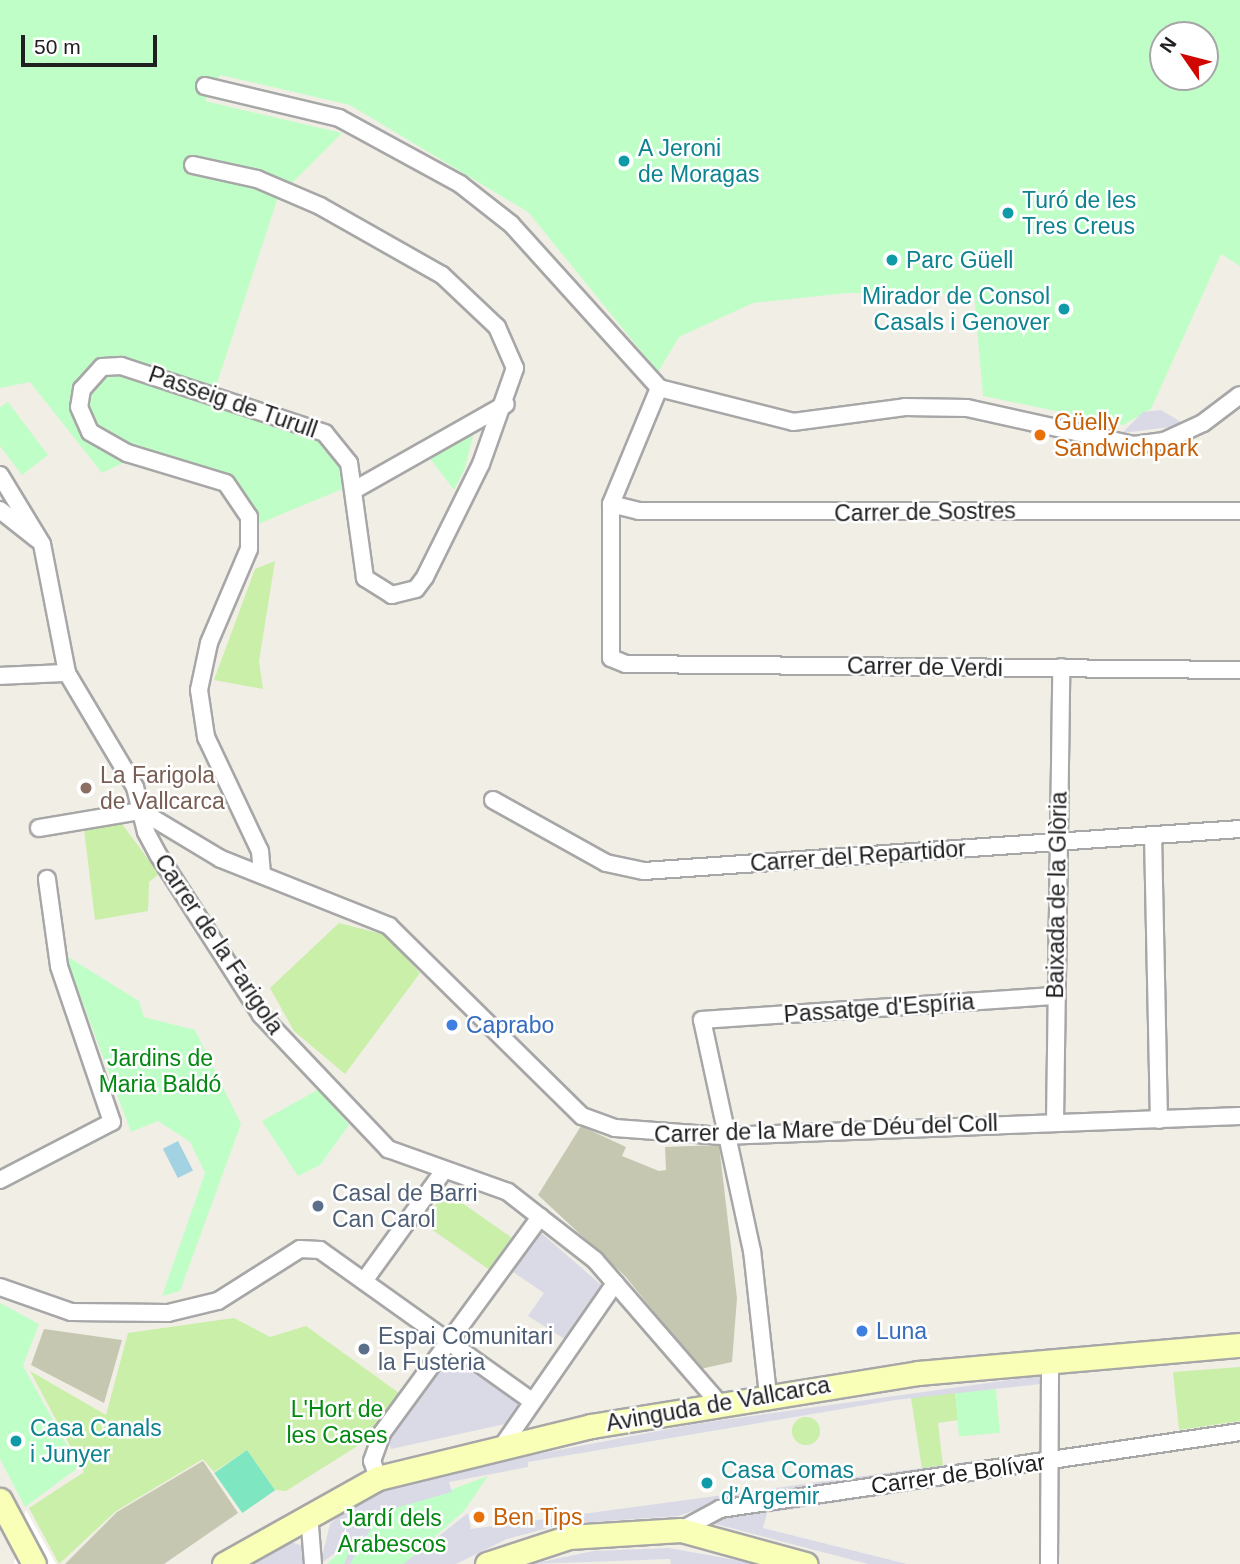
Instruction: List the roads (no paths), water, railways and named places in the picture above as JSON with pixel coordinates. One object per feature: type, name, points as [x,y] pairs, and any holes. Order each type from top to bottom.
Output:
[{"type":"main road","name":"Avinguda de Vallcarca","points":[[224,1564],[309,1514],[378,1478],[503,1445],[718,1402],[768,1395],[1050,1361],[1240,1345]]},
{"type":"main road","points":[[0,1500],[34,1564]]},
{"type":"main road","points":[[487,1564],[569,1537],[681,1530],[805,1564]]},
{"type":"street","points":[[205,86],[339,118],[460,184],[511,224],[659,388],[793,422],[905,407],[967,408],[1134,445],[1164,441],[1203,423],[1240,395]]},
{"type":"street","name":"Passeig de Turull","points":[[193,165],[257,180],[320,206],[442,275],[497,327],[515,368],[506,404],[416,589],[393,595],[365,578],[356,489],[345,453],[310,424],[121,366],[102,368],[82,389],[79,407],[90,432],[127,453],[226,483],[249,517],[249,549],[209,643],[199,690],[206,737],[260,851],[262,875]]},
{"type":"street","points":[[611,504],[659,388]]},
{"type":"street","points":[[356,489],[506,404]]},
{"type":"street","name":"Carrer de la Farigola","points":[[0,475],[42,544],[66,673],[135,787],[141,811],[159,856],[272,1029],[378,1141],[406,1160],[508,1192],[540,1217],[615,1283],[718,1402]]},
{"type":"street","name":"Carrer de Sostres","points":[[611,504],[639,511],[1240,511]]},
{"type":"street","name":"Carrer de Verdi","points":[[611,504],[611,657],[626,664],[1240,670]]},
{"type":"street","points":[[0,510],[42,544]]},
{"type":"street","name":"Baixada de la Glòria","points":[[1055,1122],[1061,667]]},
{"type":"street","points":[[0,676],[66,673]]},
{"type":"street","name":"Carrer del Repartidor","points":[[493,800],[606,863],[644,871],[1240,830]]},
{"type":"street","points":[[39,828],[141,811]]},
{"type":"street","name":"Carrer de la Mare de Déu del Coll","points":[[141,811],[262,875],[389,926],[582,1115],[645,1135],[723,1136],[1240,1116]]},
{"type":"street","points":[[1153,835],[1159,1120]]},
{"type":"street","points":[[0,1180],[112,1122],[59,966],[47,879]]},
{"type":"street","name":"Passatge d'Espíria","points":[[723,1136],[702,1020],[1056,996]]},
{"type":"street","points":[[723,1136],[752,1251],[768,1395]]},
{"type":"street","points":[[364,1281],[443,1172]]},
{"type":"street","points":[[378,1478],[372,1461],[382,1433],[540,1217]]},
{"type":"street","points":[[0,1287],[71,1312],[168,1313],[218,1301],[311,1248],[364,1281],[530,1400]]},
{"type":"street","points":[[503,1445],[530,1400],[615,1283]]},
{"type":"street","points":[[1049,1564],[1050,1361]]},
{"type":"street","name":"Carrer de Bolívar","points":[[681,1530],[720,1510],[1240,1432]]},
{"type":"street","points":[[309,1514],[313,1564]]},
{"type":"water","points":[[178,1141],[193,1170],[178,1178],[163,1149]]},
{"type":"place","name":"A Jeroni de Moragas","points":[[624,161]]},
{"type":"place","name":"Turó de les Tres Creus","points":[[1008,213]]},
{"type":"place","name":"Parc Güell","points":[[892,260]]},
{"type":"place","name":"Mirador de Consol Casals i Genover","points":[[1064,309]]},
{"type":"place","name":"Güelly Sandwichpark","points":[[1040,435]]},
{"type":"place","name":"La Farigola de Vallcarca","points":[[86,788]]},
{"type":"place","name":"Caprabo","points":[[452,1025]]},
{"type":"place","name":"Casal de Barri Can Carol","points":[[318,1206]]},
{"type":"place","name":"Luna","points":[[862,1331]]},
{"type":"place","name":"Espai Comunitari la Fusteria","points":[[364,1349]]},
{"type":"place","name":"Casa Canals i Junyer","points":[[16,1441]]},
{"type":"place","name":"Casa Comas d’Argemir","points":[[707,1483]]},
{"type":"place","name":"Ben Tips","points":[[479,1517]]},
{"type":"park label","name":"Jardins de Maria Baldó","points":[[160,1071]]},
{"type":"park label","name":"L'Hort de les Cases","points":[[337,1422]]},
{"type":"park label","name":"Jardí dels Arabescos","points":[[392,1531]]}]
